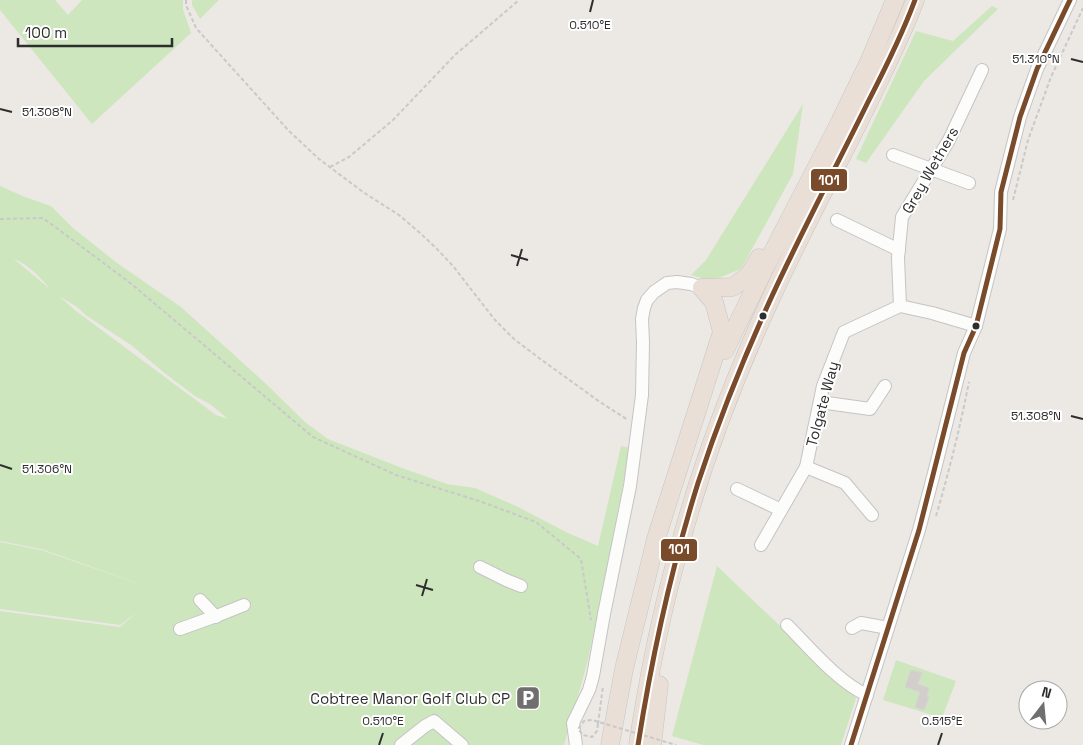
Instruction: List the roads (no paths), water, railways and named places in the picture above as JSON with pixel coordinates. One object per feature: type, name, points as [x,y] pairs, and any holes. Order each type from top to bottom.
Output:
[{"type":"highway","points":[[693,424],[711,379],[764,269],[870,60],[895,0]]},
{"type":"highway","points":[[638,745],[647,687],[679,548],[725,407],[784,271],[886,66],[915,0]]},
{"type":"highway","points":[[702,288],[733,287],[749,275],[781,215],[840,122]]},
{"type":"highway","points":[[610,745],[624,669],[656,539],[722,332],[714,302],[702,288]]},
{"type":"highway","points":[[652,745],[670,585]]},
{"type":"street","points":[[852,745],[922,520],[964,353],[976,326],[1000,229],[1001,192],[1020,117],[1038,69],[1070,0]]},
{"type":"street","name":"Grey Wethers","points":[[900,306],[898,258],[902,217],[949,140],[982,70]]},
{"type":"street","points":[[893,155],[969,183]]},
{"type":"street","points":[[837,220],[899,250]]},
{"type":"street","points":[[576,745],[573,723],[589,690],[593,676],[630,486],[642,395],[642,319],[644,308],[647,300],[654,292],[667,283],[678,282],[702,288]]},
{"type":"street","points":[[900,306],[976,326]]},
{"type":"street","name":"Tolgate Way","points":[[761,545],[806,467],[823,386],[844,332],[900,306]]},
{"type":"street","points":[[820,402],[870,409],[884,386]]},
{"type":"street","points":[[806,467],[845,483],[872,515]]},
{"type":"street","points":[[737,490],[781,510]]},
{"type":"street","points":[[480,567],[520,586]]},
{"type":"street","points":[[200,600],[216,617]]},
{"type":"street","points":[[180,629],[244,605]]},
{"type":"street","points":[[852,628],[861,623],[888,628]]},
{"type":"street","points":[[787,625],[841,678],[856,690],[867,695]]},
{"type":"street","points":[[402,745],[425,726],[434,722],[462,745]]},
{"type":"place","name":"Cobtree Manor Golf Club CP","points":[[528,698]]}]
